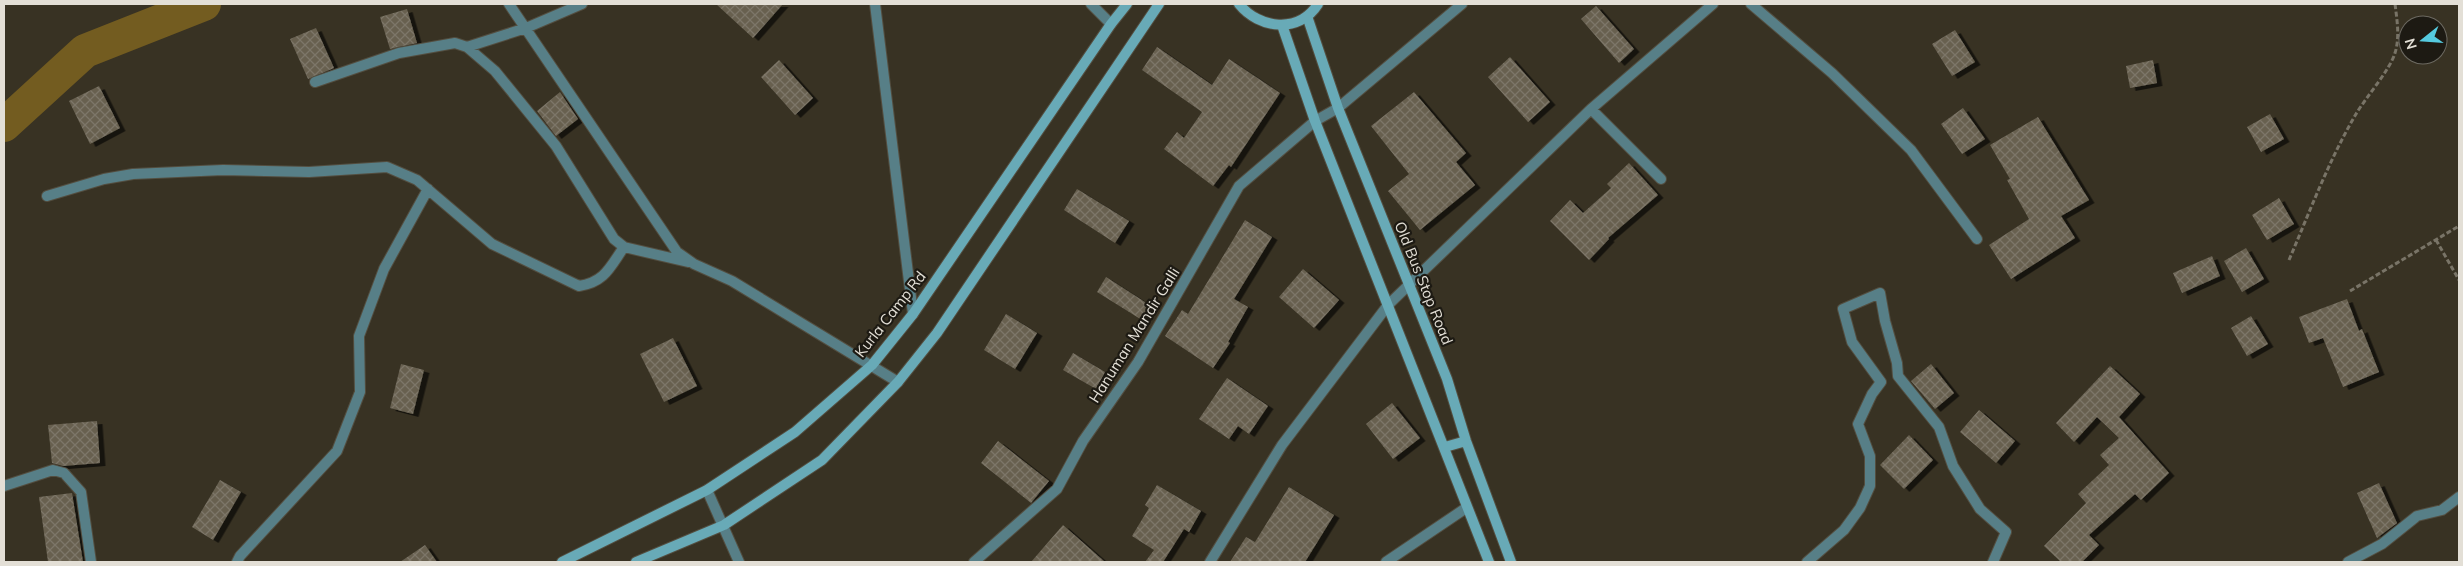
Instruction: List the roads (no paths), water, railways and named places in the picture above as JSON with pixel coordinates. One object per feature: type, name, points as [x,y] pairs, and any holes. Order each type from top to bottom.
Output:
[{"type":"main road","name":"Kurla Camp Rd","points":[[562,562],[707,490],[795,432],[872,365],[913,314],[1111,24],[1127,4]]},
{"type":"main road","points":[[636,562],[724,525],[822,460],[898,382],[936,333],[1159,4]]},
{"type":"main road","points":[[1239,4],[1258,21],[1282,25],[1307,16],[1318,4]]},
{"type":"main road","name":"Old Bus Stop Road","points":[[1307,16],[1338,108],[1447,379],[1466,441],[1511,562]]},
{"type":"main road","points":[[1282,25],[1315,121],[1445,447],[1466,508],[1489,562]]},
{"type":"main road","points":[[1445,447],[1466,441]]},
{"type":"street","points":[[510,4],[666,238],[677,252],[694,264]]},
{"type":"street","points":[[467,47],[526,28],[582,4]]},
{"type":"street","points":[[875,4],[913,314]]},
{"type":"street","points":[[1091,4],[1111,24]]},
{"type":"street","name":"Hanuman Mandir Galli","points":[[974,562],[1057,489],[1083,441],[1138,362],[1240,186],[1315,121],[1338,108],[1462,4]]},
{"type":"street","points":[[1210,562],[1282,445],[1388,305],[1591,109],[1713,4]]},
{"type":"street","points":[[1751,4],[1832,74],[1911,150],[1976,238]]},
{"type":"street","points":[[315,82],[399,53],[455,44],[467,47],[495,71],[556,146],[596,213],[614,239],[624,247],[694,264],[732,281],[898,382]]},
{"type":"street","points":[[1591,109],[1661,179]]},
{"type":"street","points":[[47,196],[104,179],[133,174],[223,170],[308,172],[360,167],[387,167],[417,180],[492,244],[579,286],[592,284],[600,280],[624,247]]},
{"type":"street","points":[[237,562],[337,451],[360,392],[359,336],[384,269],[428,189]]},
{"type":"street","points":[[1807,562],[1844,530],[1860,508],[1870,486],[1870,456],[1858,424],[1872,394],[1881,382],[1852,342],[1843,310],[1880,293],[1885,321],[1897,363],[1898,376],[1939,427],[1953,466],[1980,509],[2006,532],[1993,562]]},
{"type":"street","points":[[4,486],[53,470],[64,474],[81,492],[91,562]]},
{"type":"street","points":[[707,490],[739,562]]},
{"type":"street","points":[[2348,562],[2382,544],[2417,516],[2442,510],[2459,497]]},
{"type":"street","points":[[1386,562],[1466,508]]},
{"type":"waterway","points":[[4,125],[85,51],[204,4]]}]
